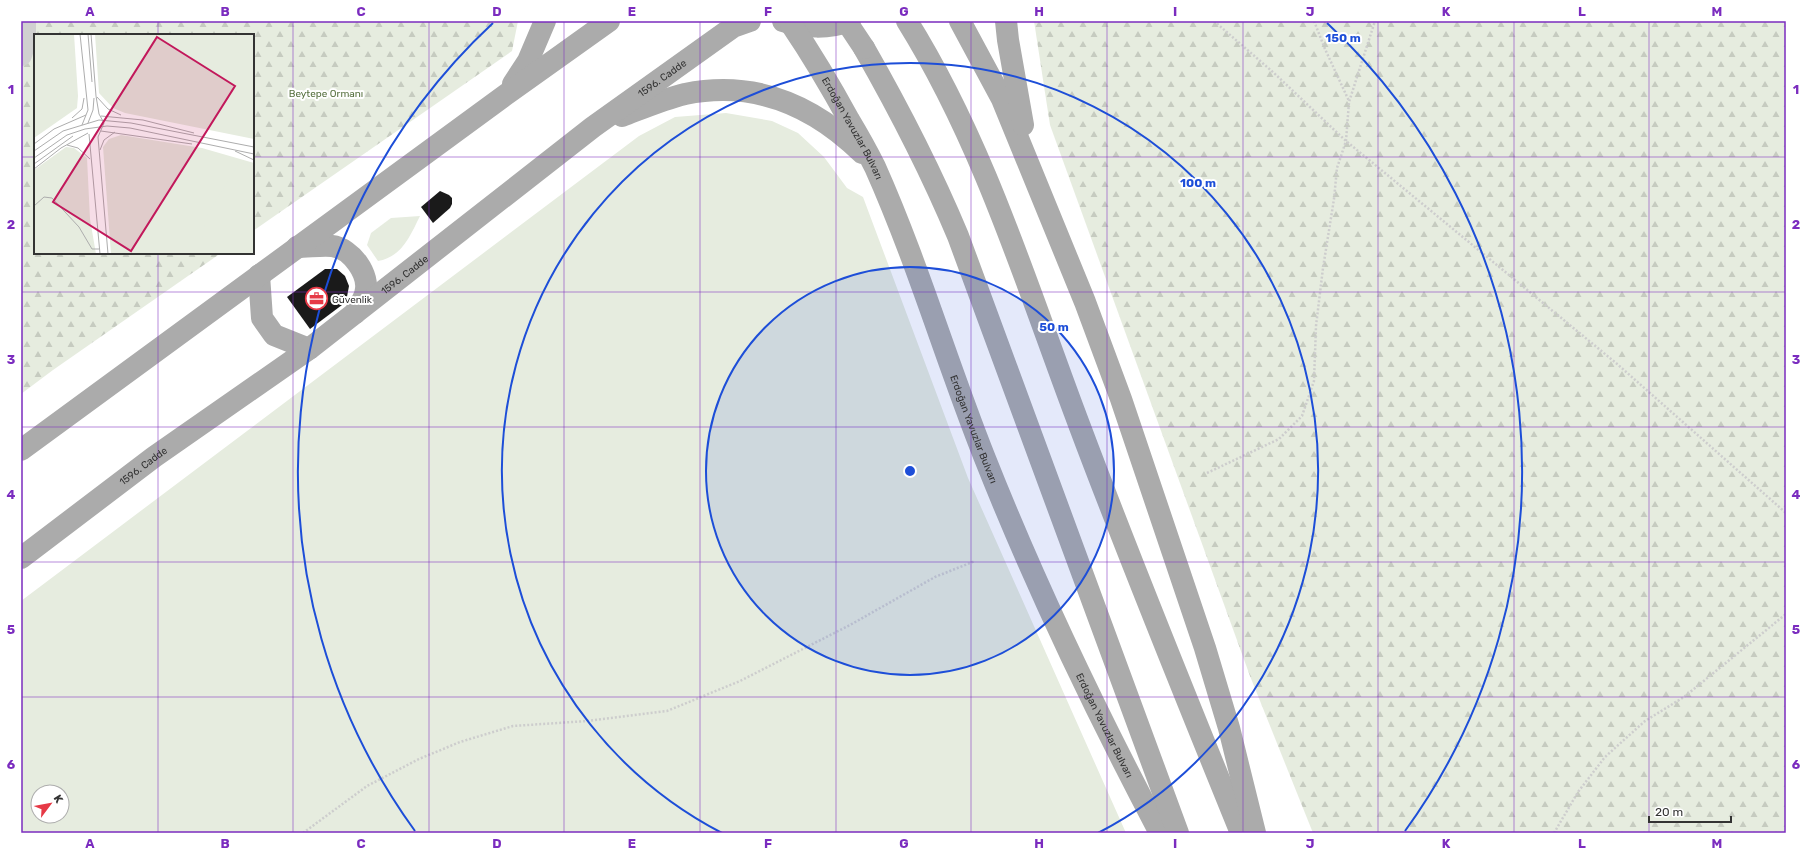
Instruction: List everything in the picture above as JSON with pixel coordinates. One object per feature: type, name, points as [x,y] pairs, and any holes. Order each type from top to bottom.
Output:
[{"type":"main road","points":[[504,96],[528,61],[545,21]]},
{"type":"main road","points":[[21,450],[504,96],[609,21]]},
{"type":"main road","name":"1596. Cadde","points":[[21,558],[154,457],[309,349],[593,127],[733,27],[750,21]]},
{"type":"main road","points":[[846,21],[864,48],[919,148],[939,190],[958,236],[1178,833]]},
{"type":"main road","points":[[787,22],[820,27],[850,21]]},
{"type":"main road","points":[[960,21],[1002,100],[1086,302],[1121,399],[1180,573],[1230,728],[1255,833]]},
{"type":"main road","points":[[1006,21],[1013,72],[1031,169]]},
{"type":"main road","name":"Erdoğan Yavuzlar Bulvarı","points":[[787,22],[832,89],[874,166],[925,294],[964,408],[992,478],[1081,676],[1160,833]]},
{"type":"main road","points":[[909,24],[956,110],[1002,218],[1165,647],[1241,833]]},
{"type":"main road","points":[[593,127],[685,94],[710,91],[739,91],[773,97],[792,103],[832,128],[850,142],[874,166]]},
{"type":"main road","points":[[298,247],[333,246],[347,252],[357,263],[366,278],[366,293],[354,315]]},
{"type":"main road","points":[[259,275],[262,318],[274,335],[309,349]]},
{"type":"street","points":[[21,55],[25,43],[25,21]]},
{"type":"path","points":[[1214,21],[1274,73],[1346,141],[1616,363],[1786,513]]},
{"type":"path","points":[[1314,21],[1349,102]]},
{"type":"path","points":[[1207,472],[1279,439],[1302,416],[1314,381],[1316,326],[1323,268],[1334,199],[1337,168],[1346,141],[1349,102],[1375,21]]},
{"type":"path","points":[[303,833],[367,786],[419,759],[460,742],[513,726],[587,721],[667,711],[740,681],[850,625],[935,577],[975,561]]},
{"type":"path","points":[[1554,833],[1578,792],[1605,757],[1645,721],[1684,697],[1786,614]]},
{"type":"green space","name":"Beytepe Ormanı","points":[[21,21],[518,21],[512,51],[254,230],[254,34],[34,34],[34,254],[220,254],[21,394]]},
{"type":"green space","points":[[1034,21],[1786,21],[1786,833],[1313,833],[1250,676],[1050,125]]},
{"type":"green space","points":[[726,113],[772,121],[798,133],[824,157],[847,188],[863,197],[968,478],[1126,833],[21,833],[21,601],[639,136],[675,117]]},
{"type":"green space","points":[[420,216],[409,238],[399,250],[386,259],[378,261],[367,245],[371,233],[391,218]]},
{"type":"building","points":[[440,191],[452,198],[452,204],[450,208],[433,223],[421,207]]},
{"type":"building","name":"Güvenlik","points":[[325,269],[337,269],[345,276],[349,286],[346,302],[310,329],[287,297]]},
{"type":"place","name":"Güvenlik","points":[[317,299]]}]
